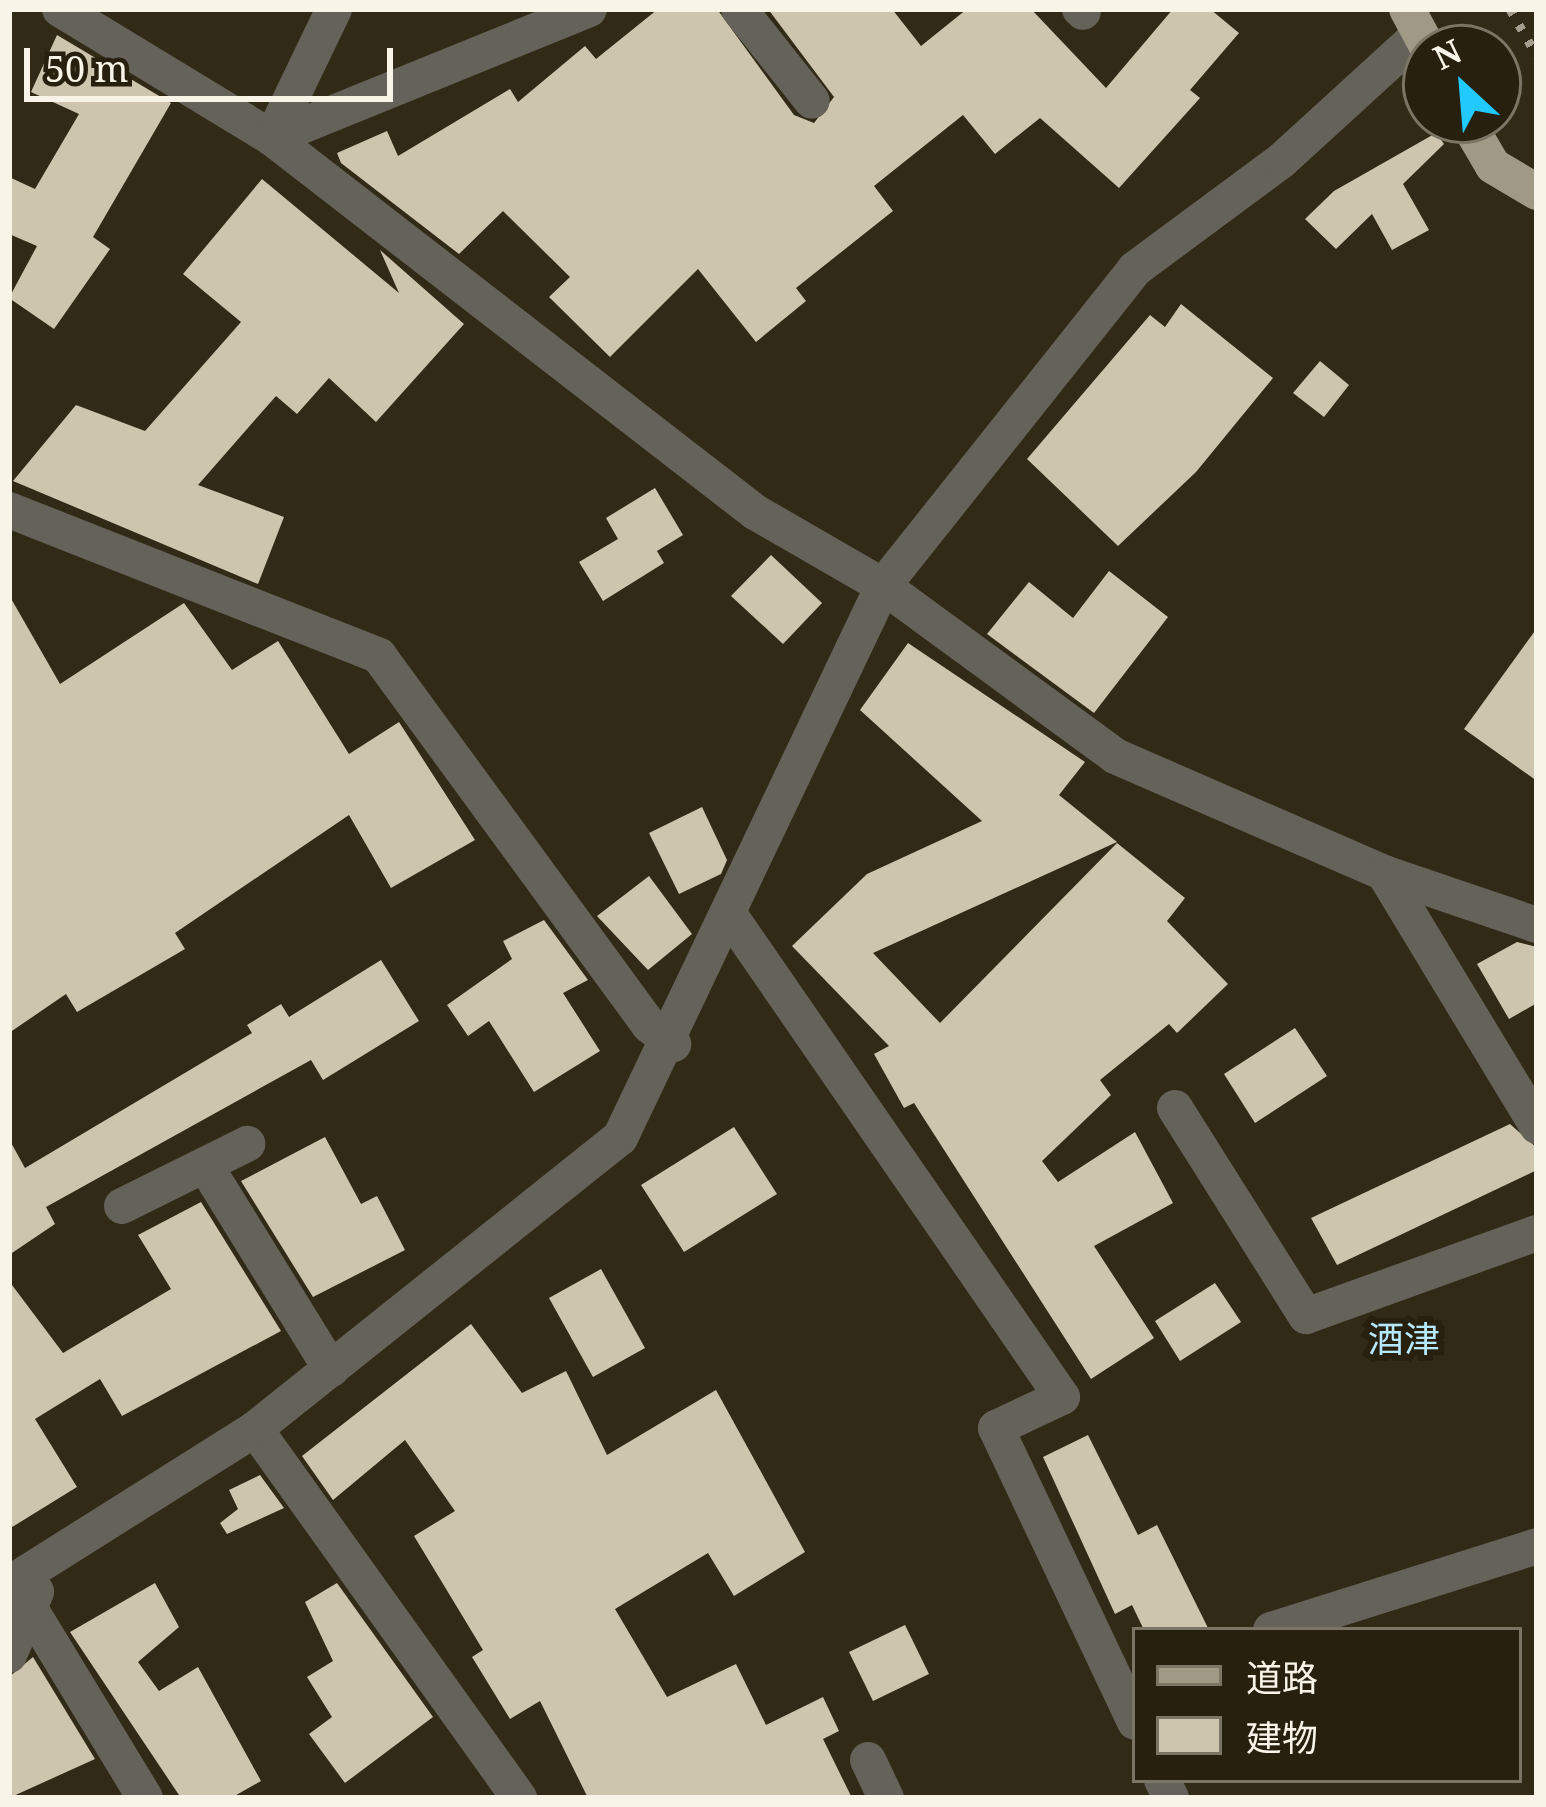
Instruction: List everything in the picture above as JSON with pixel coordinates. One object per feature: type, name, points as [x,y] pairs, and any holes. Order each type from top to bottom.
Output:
[{"type":"main road","points":[[1480,144],[1492,166],[1537,192]]},
{"type":"street","points":[[60,9],[272,138],[755,512],[883,586],[1114,756],[1384,873],[1537,925]]},
{"type":"street","points":[[272,138],[334,9]]},
{"type":"street","points":[[272,138],[589,9]]},
{"type":"street","points":[[740,9],[812,101]]},
{"type":"street","points":[[9,1654],[14,1590],[50,1557],[255,1429],[620,1138],[673,1044],[883,586],[1135,269],[1281,161],[1402,46]]},
{"type":"street","points":[[9,510],[379,656],[649,1025],[673,1044]]},
{"type":"street","points":[[1384,873],[1537,1126]]},
{"type":"street","points":[[730,917],[1062,1397],[996,1428],[1132,1716]]},
{"type":"street","points":[[1175,1108],[1306,1316],[1537,1233]]},
{"type":"street","points":[[122,1206],[247,1144]]},
{"type":"street","points":[[205,1165],[331,1370]]},
{"type":"street","points":[[255,1429],[519,1798]]},
{"type":"street","points":[[1280,1627],[1537,1546]]},
{"type":"street","points":[[14,1590],[145,1798]]},
{"type":"street","points":[[868,1760],[886,1798]]},
{"type":"building","points":[[658,9],[717,9],[794,115],[814,123],[834,97],[768,9],[892,9],[921,46],[967,9],[1031,9],[1106,88],[1173,9],[1210,9],[1239,33],[1190,90],[1200,98],[1119,188],[1040,118],[995,154],[963,115],[874,186],[893,211],[796,288],[806,301],[756,342],[698,269],[610,357],[549,297],[570,277],[503,211],[459,254],[341,163],[337,153],[387,131],[398,156],[510,89],[518,102],[585,46],[596,59]]},
{"type":"building","points":[[57,35],[171,103],[93,237],[110,249],[54,329],[9,298],[37,246],[9,234],[9,177],[35,189],[79,114],[31,92]]},
{"type":"building","points":[[1417,144],[1444,144],[1403,184],[1429,230],[1392,250],[1372,214],[1336,249],[1305,219],[1334,191]]},
{"type":"building","points":[[262,179],[399,293],[380,250],[464,324],[376,422],[329,378],[297,414],[276,396],[198,485],[284,517],[258,584],[13,481],[76,405],[145,431],[241,322],[183,274]]},
{"type":"building","points":[[1181,304],[1273,378],[1196,472],[1118,546],[1027,459],[1150,315],[1165,327]]},
{"type":"building","points":[[1320,361],[1349,385],[1324,417],[1293,393]]},
{"type":"building","points":[[655,488],[683,535],[657,551],[664,563],[603,601],[579,562],[618,539],[606,518]]},
{"type":"building","points":[[771,555],[822,603],[783,644],[731,596]]},
{"type":"building","points":[[1109,571],[1168,617],[1094,713],[987,634],[1029,582],[1073,618]]},
{"type":"building","points":[[9,595],[60,684],[184,603],[232,670],[278,641],[349,754],[399,722],[475,840],[391,888],[349,815],[175,933],[185,949],[77,1012],[66,994],[9,1033]]},
{"type":"building","points":[[1537,628],[1537,781],[1464,729]]},
{"type":"building","points":[[908,643],[1085,762],[1059,795],[1117,842],[873,953],[940,1023],[1117,843],[1185,898],[1167,921],[1228,984],[1177,1033],[1169,1024],[1100,1080],[1111,1095],[1042,1161],[1058,1182],[1135,1132],[1173,1203],[1094,1246],[1154,1338],[1091,1379],[914,1103],[904,1108],[874,1054],[889,1046],[792,946],[867,874],[982,821],[860,710]]},
{"type":"building","points":[[702,807],[727,860],[721,874],[679,894],[649,833]]},
{"type":"building","points":[[649,876],[692,934],[648,970],[597,916]]},
{"type":"building","points":[[544,920],[588,980],[563,993],[600,1051],[534,1092],[489,1021],[468,1036],[447,1005],[512,959],[503,941]]},
{"type":"building","points":[[1517,942],[1537,947],[1537,1003],[1509,1019],[1477,964]]},
{"type":"building","points":[[381,960],[419,1021],[323,1080],[311,1060],[46,1207],[55,1224],[9,1255],[9,1139],[25,1168],[252,1033],[247,1025],[281,1004],[289,1017]]},
{"type":"building","points":[[1295,1028],[1327,1076],[1255,1123],[1224,1074]]},
{"type":"building","points":[[1510,1124],[1537,1148],[1537,1170],[1337,1265],[1311,1218]]},
{"type":"building","points":[[734,1127],[777,1194],[684,1252],[641,1185]]},
{"type":"building","points":[[325,1137],[361,1204],[377,1196],[405,1250],[313,1297],[241,1181]]},
{"type":"building","points":[[201,1202],[281,1331],[122,1416],[100,1379],[35,1419],[77,1487],[9,1529],[9,1281],[63,1353],[171,1289],[138,1235]]},
{"type":"building","points":[[601,1269],[645,1348],[593,1377],[549,1298]]},
{"type":"building","points":[[1215,1283],[1241,1322],[1180,1361],[1155,1321]]},
{"type":"building","points":[[471,1324],[522,1393],[566,1371],[607,1455],[716,1390],[805,1552],[734,1596],[708,1553],[615,1609],[667,1697],[736,1664],[766,1725],[823,1697],[839,1731],[823,1739],[852,1798],[588,1798],[540,1701],[510,1719],[472,1657],[483,1650],[414,1536],[455,1511],[405,1440],[333,1500],[302,1456]]},
{"type":"building","points":[[1088,1435],[1138,1535],[1157,1525],[1208,1627],[1143,1627],[1132,1605],[1115,1614],[1043,1457]]},
{"type":"building","points":[[260,1475],[284,1508],[227,1534],[220,1523],[238,1509],[229,1490]]},
{"type":"building","points":[[155,1583],[179,1627],[138,1662],[159,1691],[198,1667],[261,1781],[231,1798],[181,1798],[70,1632]]},
{"type":"building","points":[[337,1583],[433,1717],[345,1783],[309,1734],[332,1717],[307,1677],[333,1661],[305,1602]]},
{"type":"building","points":[[905,1625],[929,1674],[873,1701],[849,1652]]},
{"type":"building","points":[[33,1657],[95,1759],[9,1798],[9,1677]]},
{"type":"railway","points":[[1510,9],[1537,56]]},
{"type":"district","name":"酒津","points":[[1404,1339]]}]
